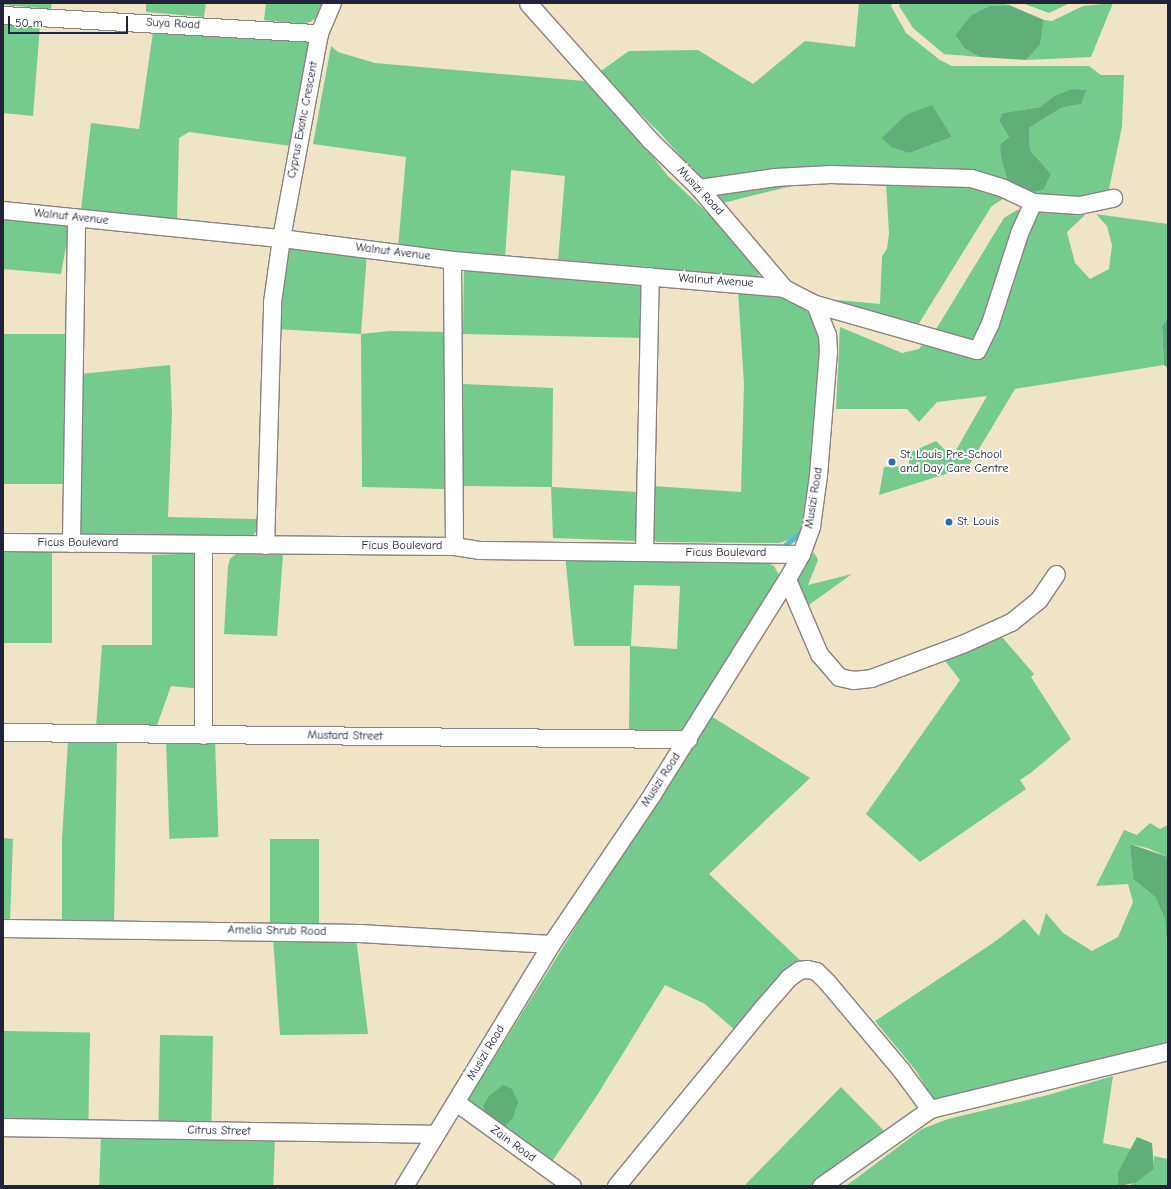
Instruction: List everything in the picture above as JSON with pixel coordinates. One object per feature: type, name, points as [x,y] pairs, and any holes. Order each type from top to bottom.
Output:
[{"type":"street","name":"Cyprus Exotic Crescent","points":[[265,545],[272,302],[281,238],[320,33],[332,3]]},
{"type":"street","name":"Musizi Road","points":[[404,1186],[435,1134],[466,1087],[551,944],[688,739],[787,579],[801,554],[811,526],[814,502],[828,352],[827,335],[815,304],[784,288],[699,188],[650,140],[528,3]]},
{"type":"street","name":"Suya Road","points":[[3,14],[320,33]]},
{"type":"street","points":[[699,188],[775,177],[830,174],[965,178],[986,182],[1033,202],[1079,205],[1113,198]]},
{"type":"street","points":[[815,304],[977,350],[990,323],[1020,233],[1033,202]]},
{"type":"street","name":"Walnut Avenue","points":[[3,210],[281,238],[452,260],[784,288]]},
{"type":"street","points":[[71,543],[76,218]]},
{"type":"street","points":[[452,260],[454,546]]},
{"type":"street","points":[[644,552],[650,276]]},
{"type":"street","name":"Ficus Boulevard","points":[[3,542],[454,546],[479,550],[801,554]]},
{"type":"street","points":[[203,735],[204,544]]},
{"type":"street","points":[[787,579],[819,654],[839,677],[853,680],[871,678],[900,668],[1011,622],[1039,599],[1056,574]]},
{"type":"street","name":"Mustard Street","points":[[3,732],[688,739]]},
{"type":"street","name":"Amelia Shrub Road","points":[[3,928],[360,932],[551,944]]},
{"type":"street","points":[[616,1186],[773,995],[788,978],[799,970],[807,969],[816,971],[827,982],[901,1070],[930,1109]]},
{"type":"street","points":[[821,1186],[930,1109],[1168,1051]]},
{"type":"street","name":"Zain Road","points":[[456,1102],[572,1186]]},
{"type":"street","name":"Citrus Street","points":[[3,1127],[435,1134]]},
{"type":"green space","points":[[3,3],[52,3],[51,9],[3,5]]},
{"type":"green space","points":[[146,3],[206,3],[204,17],[146,12]]},
{"type":"green space","points":[[266,3],[328,3],[323,13],[310,22],[298,24],[264,20]]},
{"type":"green space","points":[[859,3],[893,3],[891,6],[906,33],[940,60],[952,66],[1089,66],[1101,75],[1124,75],[1122,127],[1106,203],[1007,196],[991,207],[918,325],[816,298],[880,304],[882,256],[887,249],[889,233],[886,183],[824,178],[723,203],[658,131],[598,73],[629,51],[698,50],[753,84],[805,41],[855,47]],"holes":[[[1054,96],[1081,104],[1061,108],[1029,128],[1030,150],[1051,174],[1007,180],[1000,144],[1009,137],[999,121],[1002,113],[1040,107]],[[931,105],[952,137],[910,153]]]},
{"type":"green space","points":[[900,3],[999,3],[1009,5],[989,6],[971,15],[955,35],[965,49],[980,57],[944,54],[913,28],[899,6]]},
{"type":"green space","points":[[1022,3],[1070,3],[1049,13]]},
{"type":"green space","points":[[1113,3],[1091,57],[1026,60],[1040,45],[1044,20],[1052,21],[1083,6]]},
{"type":"green space","points":[[1009,5],[1044,20],[1040,45],[1026,60],[980,57],[965,49],[955,35],[971,15],[989,6]]},
{"type":"green space","points":[[3,21],[40,25],[33,116],[3,113]]},
{"type":"green space","points":[[153,32],[304,41],[314,46],[291,146],[189,132],[179,138],[177,223],[81,210],[91,123],[139,129]]},
{"type":"green space","points":[[331,46],[338,52],[375,63],[584,81],[633,131],[668,176],[761,263],[762,270],[758,277],[746,279],[648,267],[558,261],[565,176],[511,170],[505,258],[398,247],[406,157],[313,144]]},
{"type":"green space","points":[[1072,89],[1086,90],[1081,104],[1061,108],[1029,128],[1030,150],[1051,174],[1043,190],[1022,193],[1007,180],[1000,144],[1009,137],[999,121],[1002,113],[1040,107],[1054,96]]},
{"type":"green space","points":[[932,105],[952,137],[910,153],[891,147],[882,138],[906,115]]},
{"type":"green space","points":[[1027,209],[1085,215],[1067,232],[1075,263],[1090,279],[1109,269],[1112,245],[1107,226],[1096,214],[1168,224],[1168,318],[1162,327],[1164,365],[1015,389],[968,467],[879,495],[884,467],[909,466],[909,453],[936,441],[952,457],[987,396],[937,402],[919,422],[907,409],[836,409],[840,327],[902,353],[919,349],[938,326],[1004,218],[1017,210]]},
{"type":"green space","points":[[3,216],[70,225],[61,274],[3,269]]},
{"type":"green space","points":[[288,246],[367,253],[361,334],[275,329]]},
{"type":"green space","points":[[464,266],[644,284],[645,338],[463,334]]},
{"type":"green space","points":[[769,290],[796,300],[821,326],[823,392],[803,533],[796,538],[779,543],[656,542],[652,535],[653,486],[741,492],[744,384],[738,291]]},
{"type":"green space","points":[[1168,318],[1168,368],[1164,365],[1162,326]]},
{"type":"green space","points":[[390,331],[454,332],[445,489],[362,487],[361,334]]},
{"type":"green space","points":[[3,334],[65,334],[65,484],[3,484]]},
{"type":"green space","points":[[170,365],[172,413],[168,517],[257,519],[256,532],[252,537],[81,535],[75,531],[80,374]]},
{"type":"green space","points":[[463,384],[553,388],[552,487],[638,492],[636,541],[553,538],[551,487],[462,486]]},
{"type":"green space","points":[[3,547],[52,547],[52,643],[3,643]]},
{"type":"green space","points":[[814,552],[818,560],[808,585],[852,574],[806,607],[795,585],[800,571]]},
{"type":"green space","points":[[203,553],[211,563],[213,576],[204,643],[202,689],[171,686],[156,728],[96,728],[102,645],[152,645],[152,555]]},
{"type":"green space","points":[[236,554],[283,555],[277,636],[224,634],[228,566],[230,559]]},
{"type":"green space","points":[[565,554],[636,561],[763,561],[774,566],[780,577],[730,653],[684,732],[629,731],[630,646],[574,646]],"holes":[[[634,585],[680,586],[677,649],[631,646]]]},
{"type":"green space","points":[[1001,636],[1034,674],[1031,677],[1071,739],[1032,772],[1020,780],[1026,789],[920,862],[866,814],[960,680],[942,657]]},
{"type":"green space","points":[[711,716],[810,778],[709,874],[803,963],[737,1032],[705,1004],[665,985],[596,1097],[551,1163],[517,1148],[468,1100],[649,809]]},
{"type":"green space","points":[[215,740],[218,837],[169,839],[166,742]]},
{"type":"green space","points":[[68,741],[117,742],[114,926],[62,923],[62,839]]},
{"type":"green space","points":[[1150,823],[1160,829],[1168,825],[1168,857],[1147,848],[1130,844],[1133,879],[1155,897],[1165,919],[1166,936],[1168,938],[1168,1047],[938,1109],[917,1072],[875,1021],[993,943],[1024,919],[1039,936],[1046,913],[1063,933],[1092,951],[1118,937],[1133,902],[1128,884],[1096,886],[1124,830],[1137,835]]},
{"type":"green space","points":[[3,838],[13,839],[10,922],[3,922]]},
{"type":"green space","points":[[270,839],[319,839],[319,924],[270,924]]},
{"type":"green space","points":[[1130,844],[1168,857],[1168,938],[1166,936],[1165,919],[1155,897],[1133,879]]},
{"type":"green space","points":[[273,938],[356,938],[368,1034],[280,1035]]},
{"type":"green space","points":[[3,1031],[90,1033],[88,1123],[3,1121]]},
{"type":"green space","points":[[160,1035],[213,1036],[211,1125],[158,1124]]},
{"type":"green space","points":[[1113,1076],[1103,1143],[1131,1149],[1118,1172],[1118,1186],[846,1186],[922,1129],[948,1119],[1048,1095]]},
{"type":"green space","points":[[503,1085],[512,1089],[518,1102],[513,1118],[501,1129],[489,1126],[483,1106],[489,1096]]},
{"type":"green space","points":[[841,1087],[891,1138],[822,1186],[744,1186]]},
{"type":"green space","points":[[101,1134],[275,1140],[273,1186],[99,1186]]},
{"type":"green space","points":[[1137,1137],[1152,1143],[1154,1169],[1135,1183],[1118,1186],[1118,1172]]},
{"type":"green space","points":[[1154,1156],[1168,1159],[1168,1186],[1129,1186],[1154,1169]]},
{"type":"waterway","points":[[785,545],[803,531]]},
{"type":"place","name":"St. Louis Pre-School and Day Care Centre","points":[[892,462]]},
{"type":"place","name":"St. Louis","points":[[949,522]]}]
